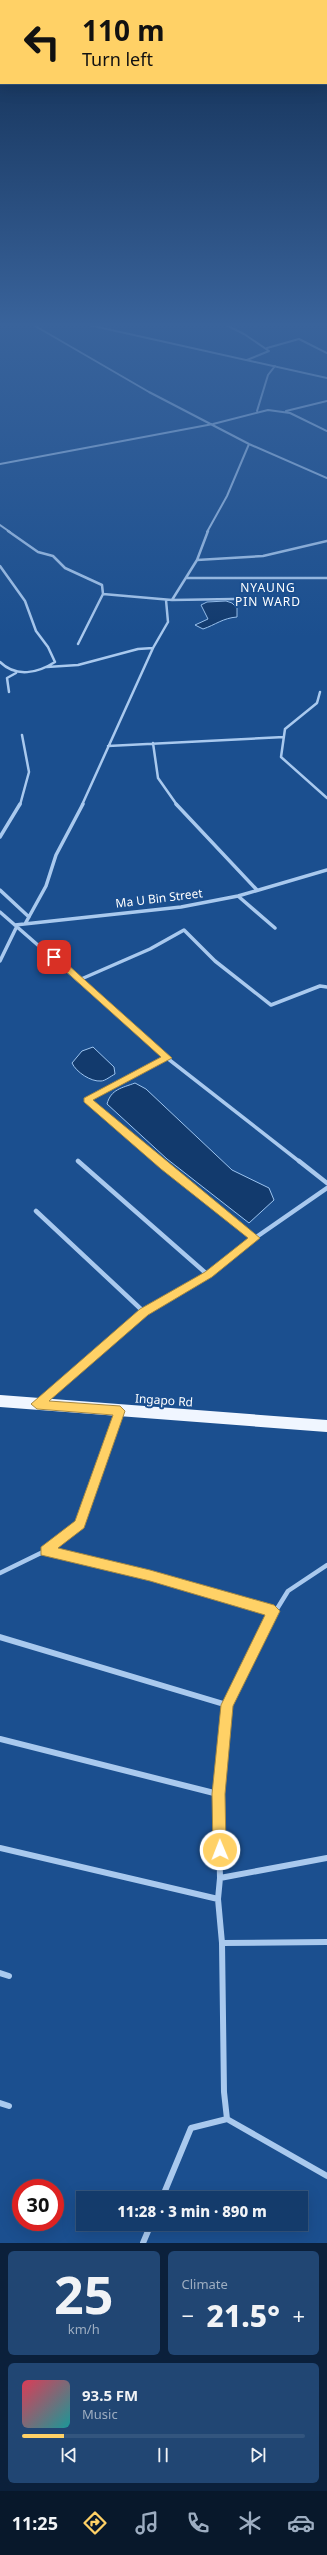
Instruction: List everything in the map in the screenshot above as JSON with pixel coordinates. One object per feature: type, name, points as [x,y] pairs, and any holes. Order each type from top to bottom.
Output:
[{"type":"main road","name":"Ingapo Rd","points":[[0,1401],[327,1426]]},
{"type":"street","points":[[0,464],[193,428]]},
{"type":"street","points":[[220,428],[249,444],[327,478]]},
{"type":"street","points":[[172,600],[197,560],[205,536],[227,496],[249,444]]},
{"type":"street","points":[[0,525],[38,552],[53,556],[65,568],[99,583],[103,594],[78,644]]},
{"type":"street","points":[[197,560],[263,556],[327,541]]},
{"type":"street","points":[[0,566],[25,601],[36,631],[54,658],[55,662],[47,667]]},
{"type":"street","points":[[186,578],[327,578]]},
{"type":"street","points":[[103,594],[166,600],[234,599]]},
{"type":"street","points":[[25,924],[46,886],[56,855],[85,799],[153,648],[168,622],[166,600]]},
{"type":"street","points":[[0,662],[5,670],[16,672],[47,667],[78,665],[138,649],[153,648]]},
{"type":"street","points":[[9,692],[7,678],[16,672]]},
{"type":"street","points":[[320,692],[317,703],[285,729],[281,757],[310,785],[327,798]]},
{"type":"street","points":[[0,837],[21,802],[28,785],[29,771],[22,735]]},
{"type":"street","points":[[108,746],[284,737]]},
{"type":"street","points":[[153,743],[158,778],[168,795],[257,890]]},
{"type":"street","name":"Ma U Bin Street","points":[[16,925],[85,918],[146,909],[181,907],[238,896],[327,870]]},
{"type":"street","points":[[0,890],[29,917]]},
{"type":"street","points":[[238,896],[275,928]]},
{"type":"street","points":[[0,912],[167,1058],[327,1183]]},
{"type":"street","points":[[0,961],[16,925]]},
{"type":"street","points":[[79,980],[150,949],[184,930],[215,961],[271,1005],[320,986],[327,987]]},
{"type":"street","points":[[167,1058],[87,1100],[165,1166],[255,1238]]},
{"type":"street","points":[[78,1161],[208,1275]]},
{"type":"street","points":[[37,1404],[144,1312],[208,1275],[255,1238],[327,1188]]},
{"type":"street","points":[[36,1211],[144,1312]]},
{"type":"street","points":[[0,1573],[45,1551],[80,1524],[120,1411]]},
{"type":"street","points":[[45,1551],[150,1576],[274,1611]]},
{"type":"street","points":[[227,2119],[224,2092],[222,1943],[218,1899],[220,1878],[218,1794],[227,1705],[274,1611],[288,1591],[327,1565]]},
{"type":"street","points":[[0,1637],[227,1705]]},
{"type":"street","points":[[0,1738],[218,1794]]},
{"type":"street","points":[[0,1848],[218,1899]]},
{"type":"street","points":[[220,1878],[327,1858]]},
{"type":"street","points":[[222,1943],[327,1942]]},
{"type":"street","points":[[0,1974],[9,1976]]},
{"type":"street","points":[[0,2103],[9,2106]]},
{"type":"street","points":[[165,2191],[191,2128],[227,2119],[327,2176]]},
{"type":"street","points":[[142,2243],[148,2231]]},
{"type":"water","points":[[226,601],[232,603],[237,608],[237,617],[223,620],[203,629],[195,625],[208,619],[201,605],[207,602]]},
{"type":"water","points":[[93,1047],[114,1067],[115,1074],[103,1081],[93,1080],[84,1076],[72,1063],[82,1051]]},
{"type":"water","points":[[135,1083],[146,1089],[232,1170],[269,1188],[274,1200],[249,1223],[167,1159],[107,1104],[114,1092]]},
{"type":"district","name":"NYAUNG PIN WARD","points":[[268,594]]},
{"type":"route","points":[[54,957],[167,1058],[87,1100],[165,1166],[255,1238],[208,1275],[144,1312],[37,1404],[82,1409],[120,1411],[80,1524],[45,1551],[150,1576],[274,1611],[227,1705],[218,1794],[220,1850]]}]
